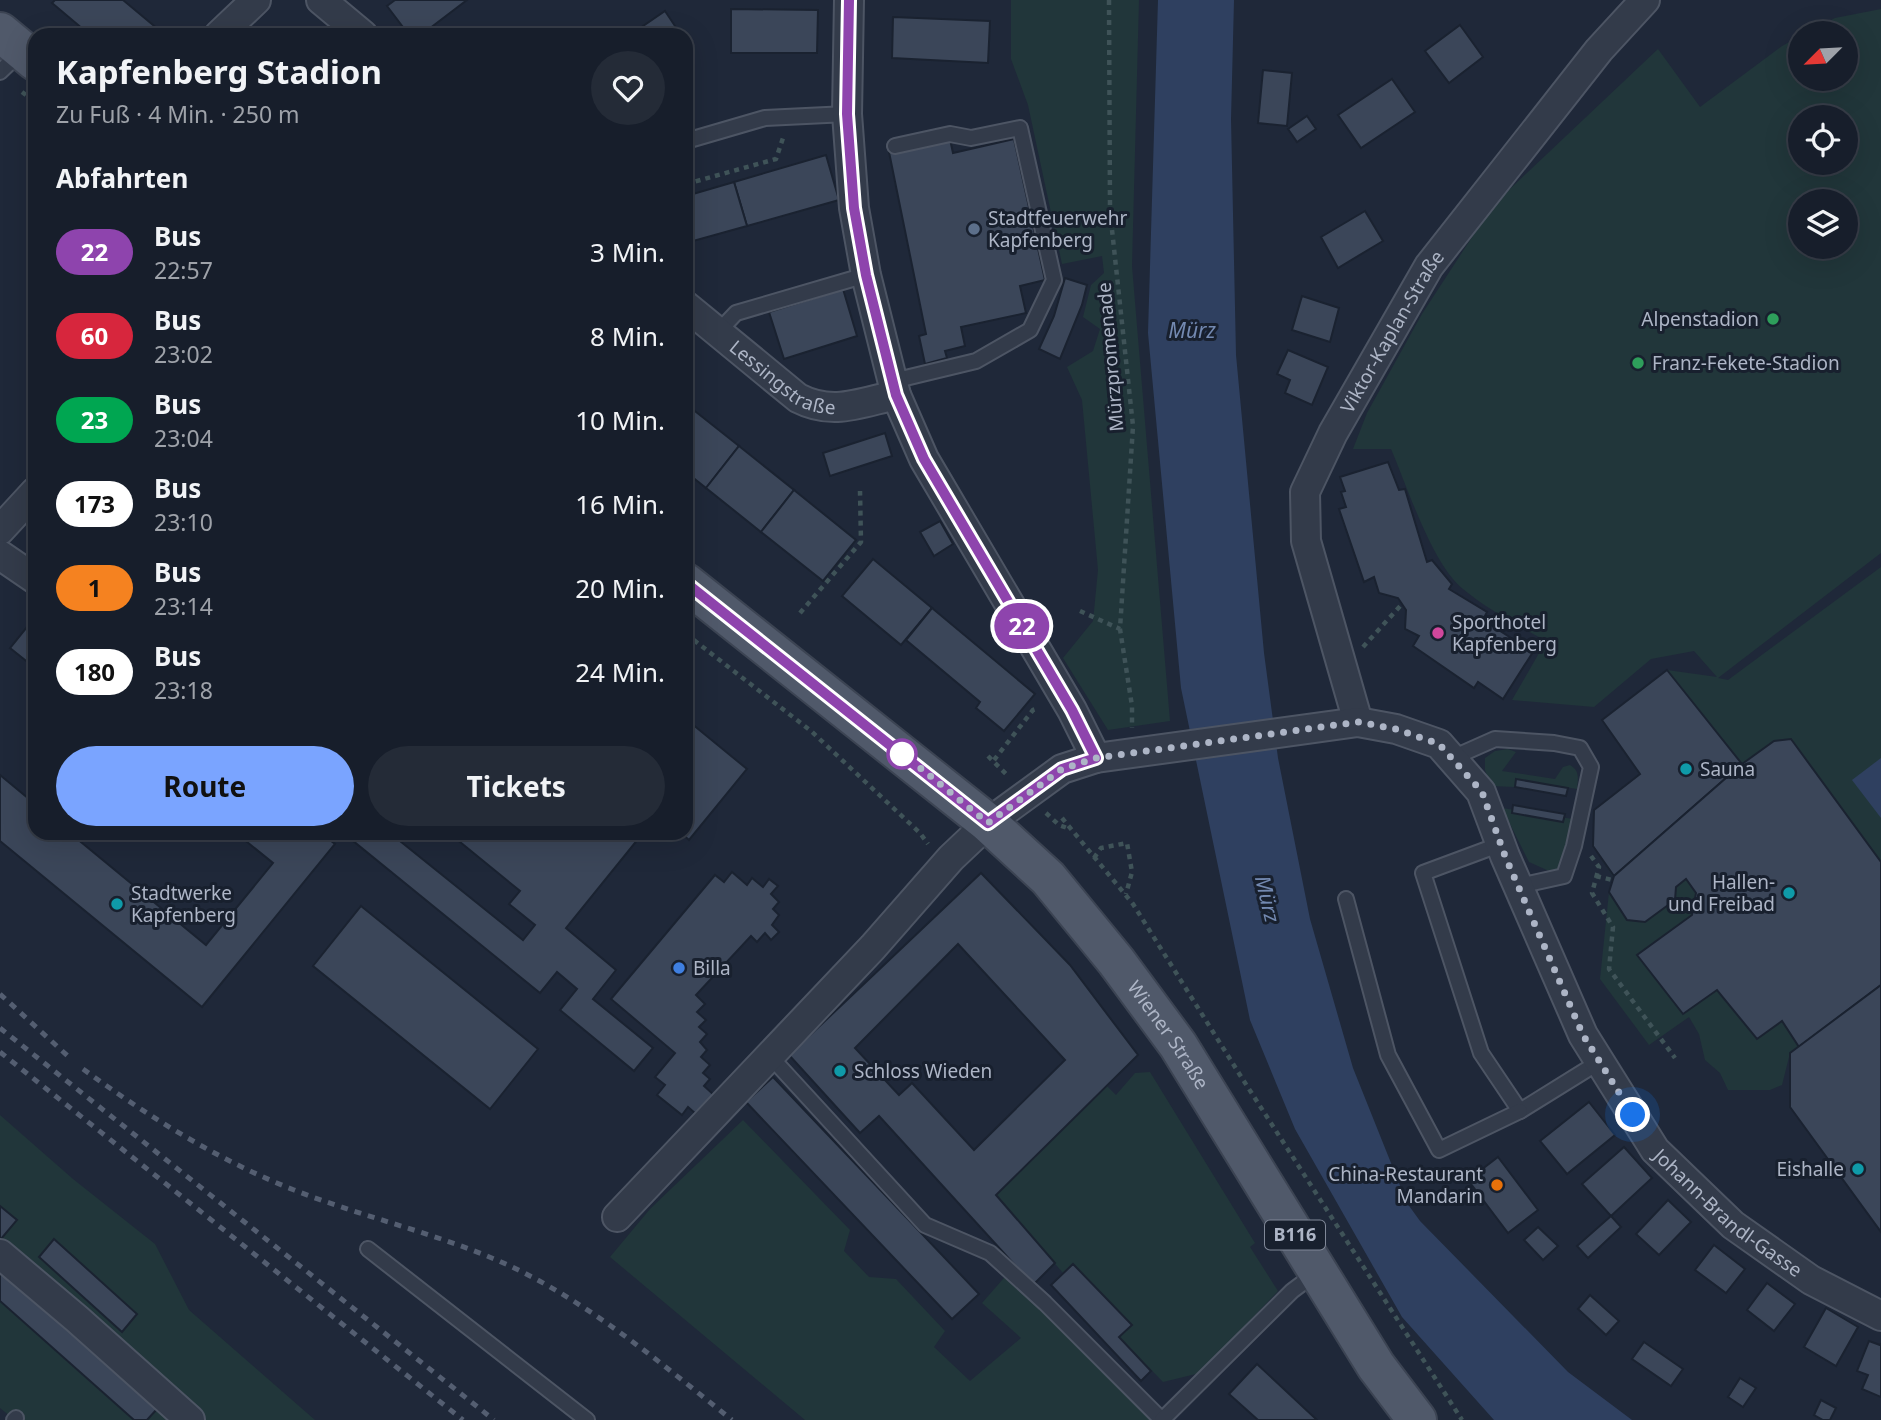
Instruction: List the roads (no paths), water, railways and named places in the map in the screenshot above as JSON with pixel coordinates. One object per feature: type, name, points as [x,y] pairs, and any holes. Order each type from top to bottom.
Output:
[{"type":"main road","name":"Wiener Straße","points":[[693,589],[988,823],[1048,878],[1132,982],[1178,1045],[1376,1366],[1417,1420]]},
{"type":"street","points":[[226,28],[256,0]]},
{"type":"street","points":[[321,0],[355,28]]},
{"type":"street","points":[[617,1217],[873,947],[951,858],[988,823],[1062,769],[1096,758],[1072,710],[924,459],[894,388],[866,275],[854,208],[847,114],[849,0]]},
{"type":"street","name":"Viktor-Kaplan-Straße","points":[[1358,722],[1306,541],[1305,492],[1333,433],[1429,266],[1599,50],[1646,0]]},
{"type":"street","name":"Lessingstraße","points":[[693,312],[799,398],[816,407],[836,408],[894,388]]},
{"type":"street","points":[[0,530],[28,500]]},
{"type":"street","points":[[0,555],[28,574]]},
{"type":"street","name":"Johann-Brandl-Gasse","points":[[1096,758],[1358,722],[1396,729],[1439,744],[1482,792],[1501,844],[1583,1035],[1655,1150],[1733,1225],[1811,1280],[1881,1316]]},
{"type":"street","points":[[0,1254],[190,1420]]},
{"type":"lane","points":[[693,139],[765,118],[847,114]]},
{"type":"lane","points":[[894,388],[976,361],[1030,330],[1054,280],[1020,128],[971,138],[950,134],[895,146]]},
{"type":"lane","points":[[718,332],[736,313],[866,275]]},
{"type":"lane","points":[[1450,758],[1495,739],[1554,743],[1580,748],[1591,767],[1574,846],[1564,876],[1519,886]]},
{"type":"lane","points":[[1501,844],[1423,873],[1456,983],[1481,1053],[1520,1111]]},
{"type":"lane","points":[[1346,899],[1388,1055],[1438,1150],[1520,1111],[1599,1062]]},
{"type":"lane","points":[[769,1055],[925,1225],[990,1253],[1045,1303],[1162,1420],[1292,1291],[1317,1272]]},
{"type":"lane","points":[[368,1249],[587,1420]]},
{"type":"water","name":"Mürz","points":[[1158,0],[1234,0],[1231,119],[1236,355],[1264,653],[1278,758],[1310,919],[1353,1068],[1407,1203],[1420,1221],[1568,1372],[1632,1420],[1494,1420],[1402,1317],[1295,1129],[1250,1020],[1181,688],[1148,333]]},
{"type":"water","points":[[1881,758],[1881,818],[1852,780]]},
{"type":"railway","points":[[0,994],[71,1059]]},
{"type":"railway","points":[[0,1028],[494,1420]]},
{"type":"railway","points":[[0,1052],[463,1420]]},
{"type":"railway","points":[[83,1069],[185,1136],[266,1178],[321,1200],[484,1255],[540,1281],[625,1336],[732,1420]]},
{"type":"place","name":"Stadtfeuerwehr Kapfenberg","points":[[974,229]]},
{"type":"place","name":"Alpenstadion","points":[[1773,319]]},
{"type":"place","name":"Franz-Fekete-Stadion","points":[[1638,363]]},
{"type":"place","name":"Sporthotel Kapfenberg","points":[[1438,633]]},
{"type":"place","name":"Sauna","points":[[1686,769]]},
{"type":"place","name":"Hallen- und Freibad","points":[[1789,893]]},
{"type":"place","name":"Stadtwerke Kapfenberg","points":[[117,904]]},
{"type":"place","name":"Billa","points":[[679,968]]},
{"type":"place","name":"Schloss Wieden","points":[[840,1071]]},
{"type":"place","name":"Eishalle","points":[[1858,1169]]},
{"type":"place","name":"China-Restaurant Mandarin","points":[[1497,1185]]}]
